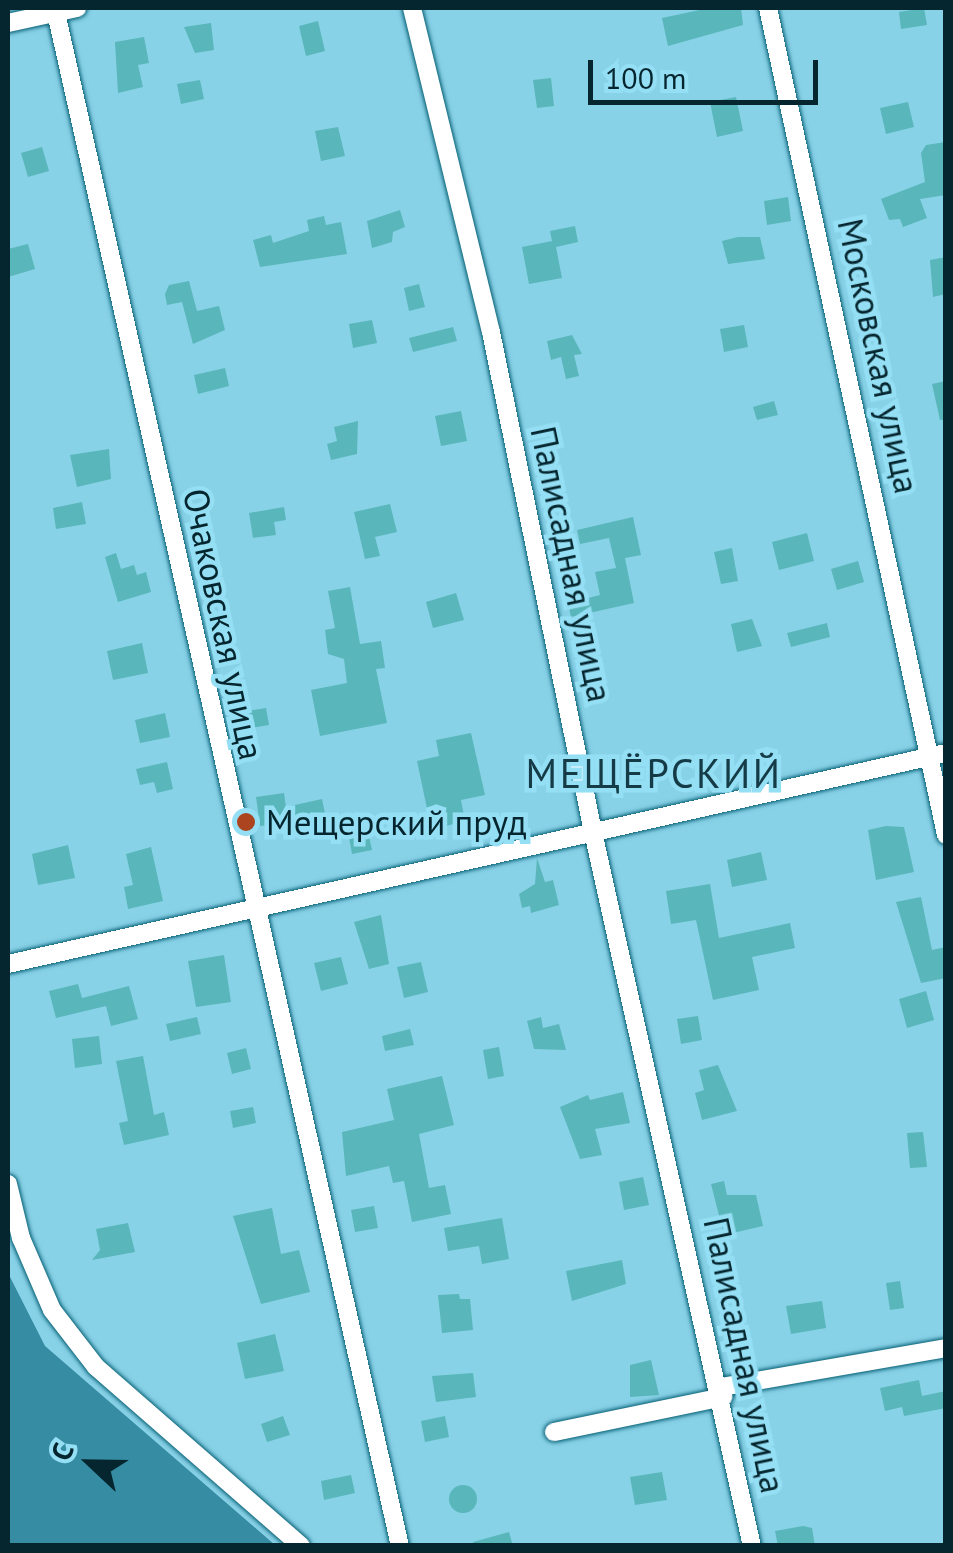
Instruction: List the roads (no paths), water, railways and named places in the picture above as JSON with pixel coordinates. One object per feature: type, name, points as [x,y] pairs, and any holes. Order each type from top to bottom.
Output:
[{"type":"street","points":[[8,24],[76,8]]},
{"type":"street","name":"Палисадная улица","points":[[412,8],[491,332],[593,832],[722,1392],[752,1546]]},
{"type":"street","name":"Московская улица","points":[[768,8],[937,755],[946,836]]},
{"type":"street","name":"Очаковская улица","points":[[56,10],[253,909],[400,1546]]},
{"type":"street","points":[[8,964],[937,755]]},
{"type":"street","points":[[8,1184],[21,1238],[52,1310],[96,1367],[301,1546]]},
{"type":"street","points":[[554,1432],[722,1392],[946,1348]]},
{"type":"water","points":[[8,1273],[45,1346],[275,1545],[8,1545]]},
{"type":"place","name":"Мещерский пруд","points":[[246,822]]},
{"type":"district","name":"МЕЩЁРСКИЙ","points":[[654,773]]}]
